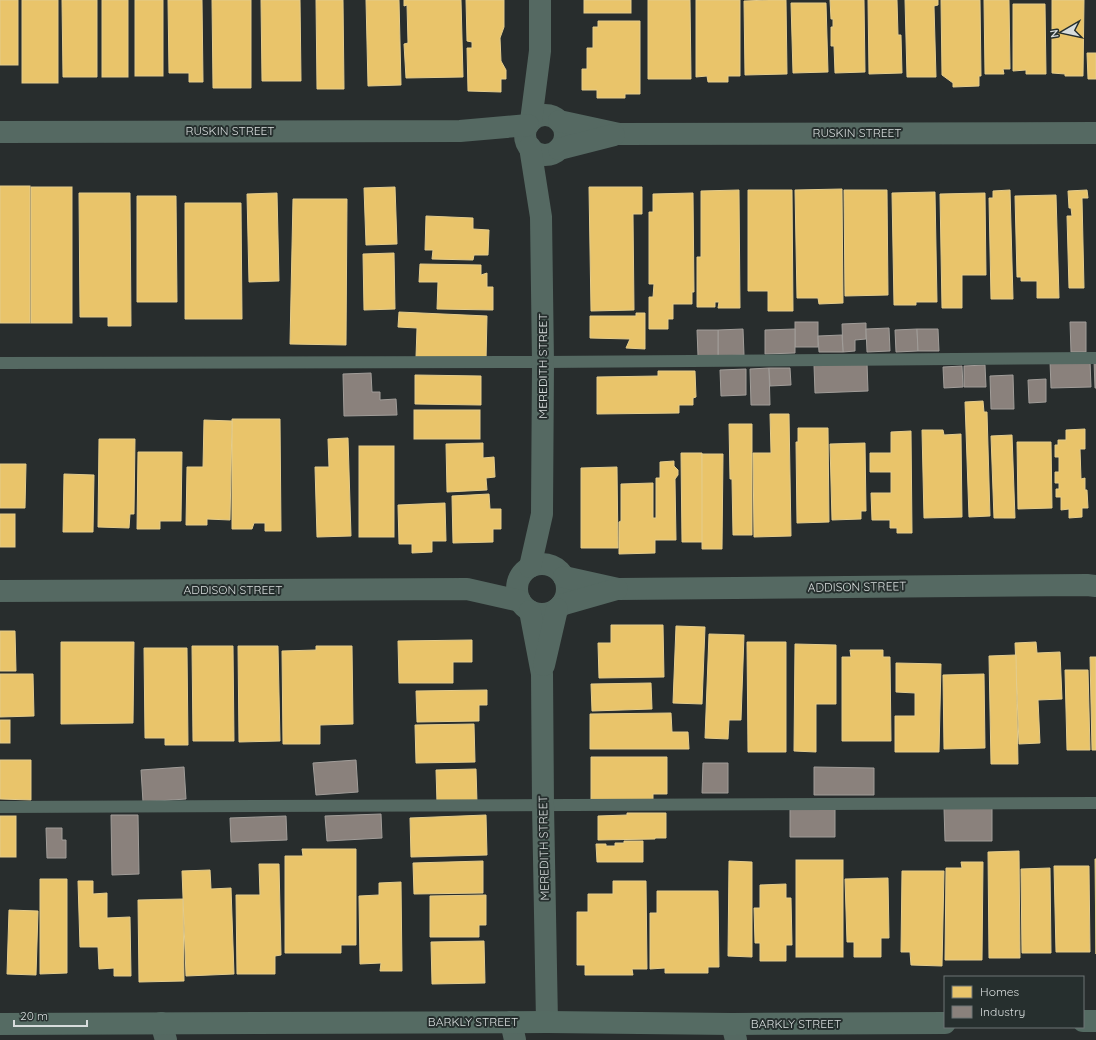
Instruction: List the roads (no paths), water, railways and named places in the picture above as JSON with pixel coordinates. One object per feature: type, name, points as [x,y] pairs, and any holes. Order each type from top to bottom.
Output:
[{"type":"main road","points":[[1084,1022],[1096,1021]]},
{"type":"main road","name":"BARKLY STREET","points":[[0,1024],[163,1032],[513,1031],[547,1022],[734,1032],[944,1023]]},
{"type":"street","name":"MEREDITH STREET","points":[[525,571],[542,514],[543,362],[541,217],[529,134],[540,51],[540,0]]},
{"type":"street","name":"MEREDITH STREET","points":[[540,51],[556,119]]},
{"type":"street","points":[[542,115],[556,119],[563,126],[565,139],[555,152],[540,154],[529,134],[542,115]]},
{"type":"street","name":"RUSKIN STREET","points":[[556,119],[619,134],[1096,133]]},
{"type":"street","name":"RUSKIN STREET","points":[[0,132],[460,131],[529,134]]},
{"type":"street","name":"RUSKIN STREET","points":[[555,152],[619,134]]},
{"type":"street","name":"MEREDITH STREET","points":[[541,217],[555,152]]},
{"type":"street","name":"MEREDITH STREET","points":[[542,514],[560,572]]},
{"type":"street","points":[[536,564],[543,564],[560,572],[567,584],[567,592],[565,599],[559,607],[544,614],[537,614],[525,606],[517,588],[525,571],[536,564]]},
{"type":"street","name":"ADDISON STREET","points":[[467,589],[525,571]]},
{"type":"street","name":"ADDISON STREET","points":[[560,572],[618,589]]},
{"type":"street","name":"ADDISON STREET","points":[[559,607],[618,589],[1087,584],[1096,586]]},
{"type":"street","name":"ADDISON STREET","points":[[0,591],[467,589],[525,606]]},
{"type":"street","name":"MEREDITH STREET","points":[[525,606],[542,674],[547,1022]]},
{"type":"street","name":"MEREDITH STREET","points":[[542,674],[559,607]]},
{"type":"lane","points":[[0,363],[543,362],[1096,358]]},
{"type":"lane","points":[[0,807],[1096,803]]}]
